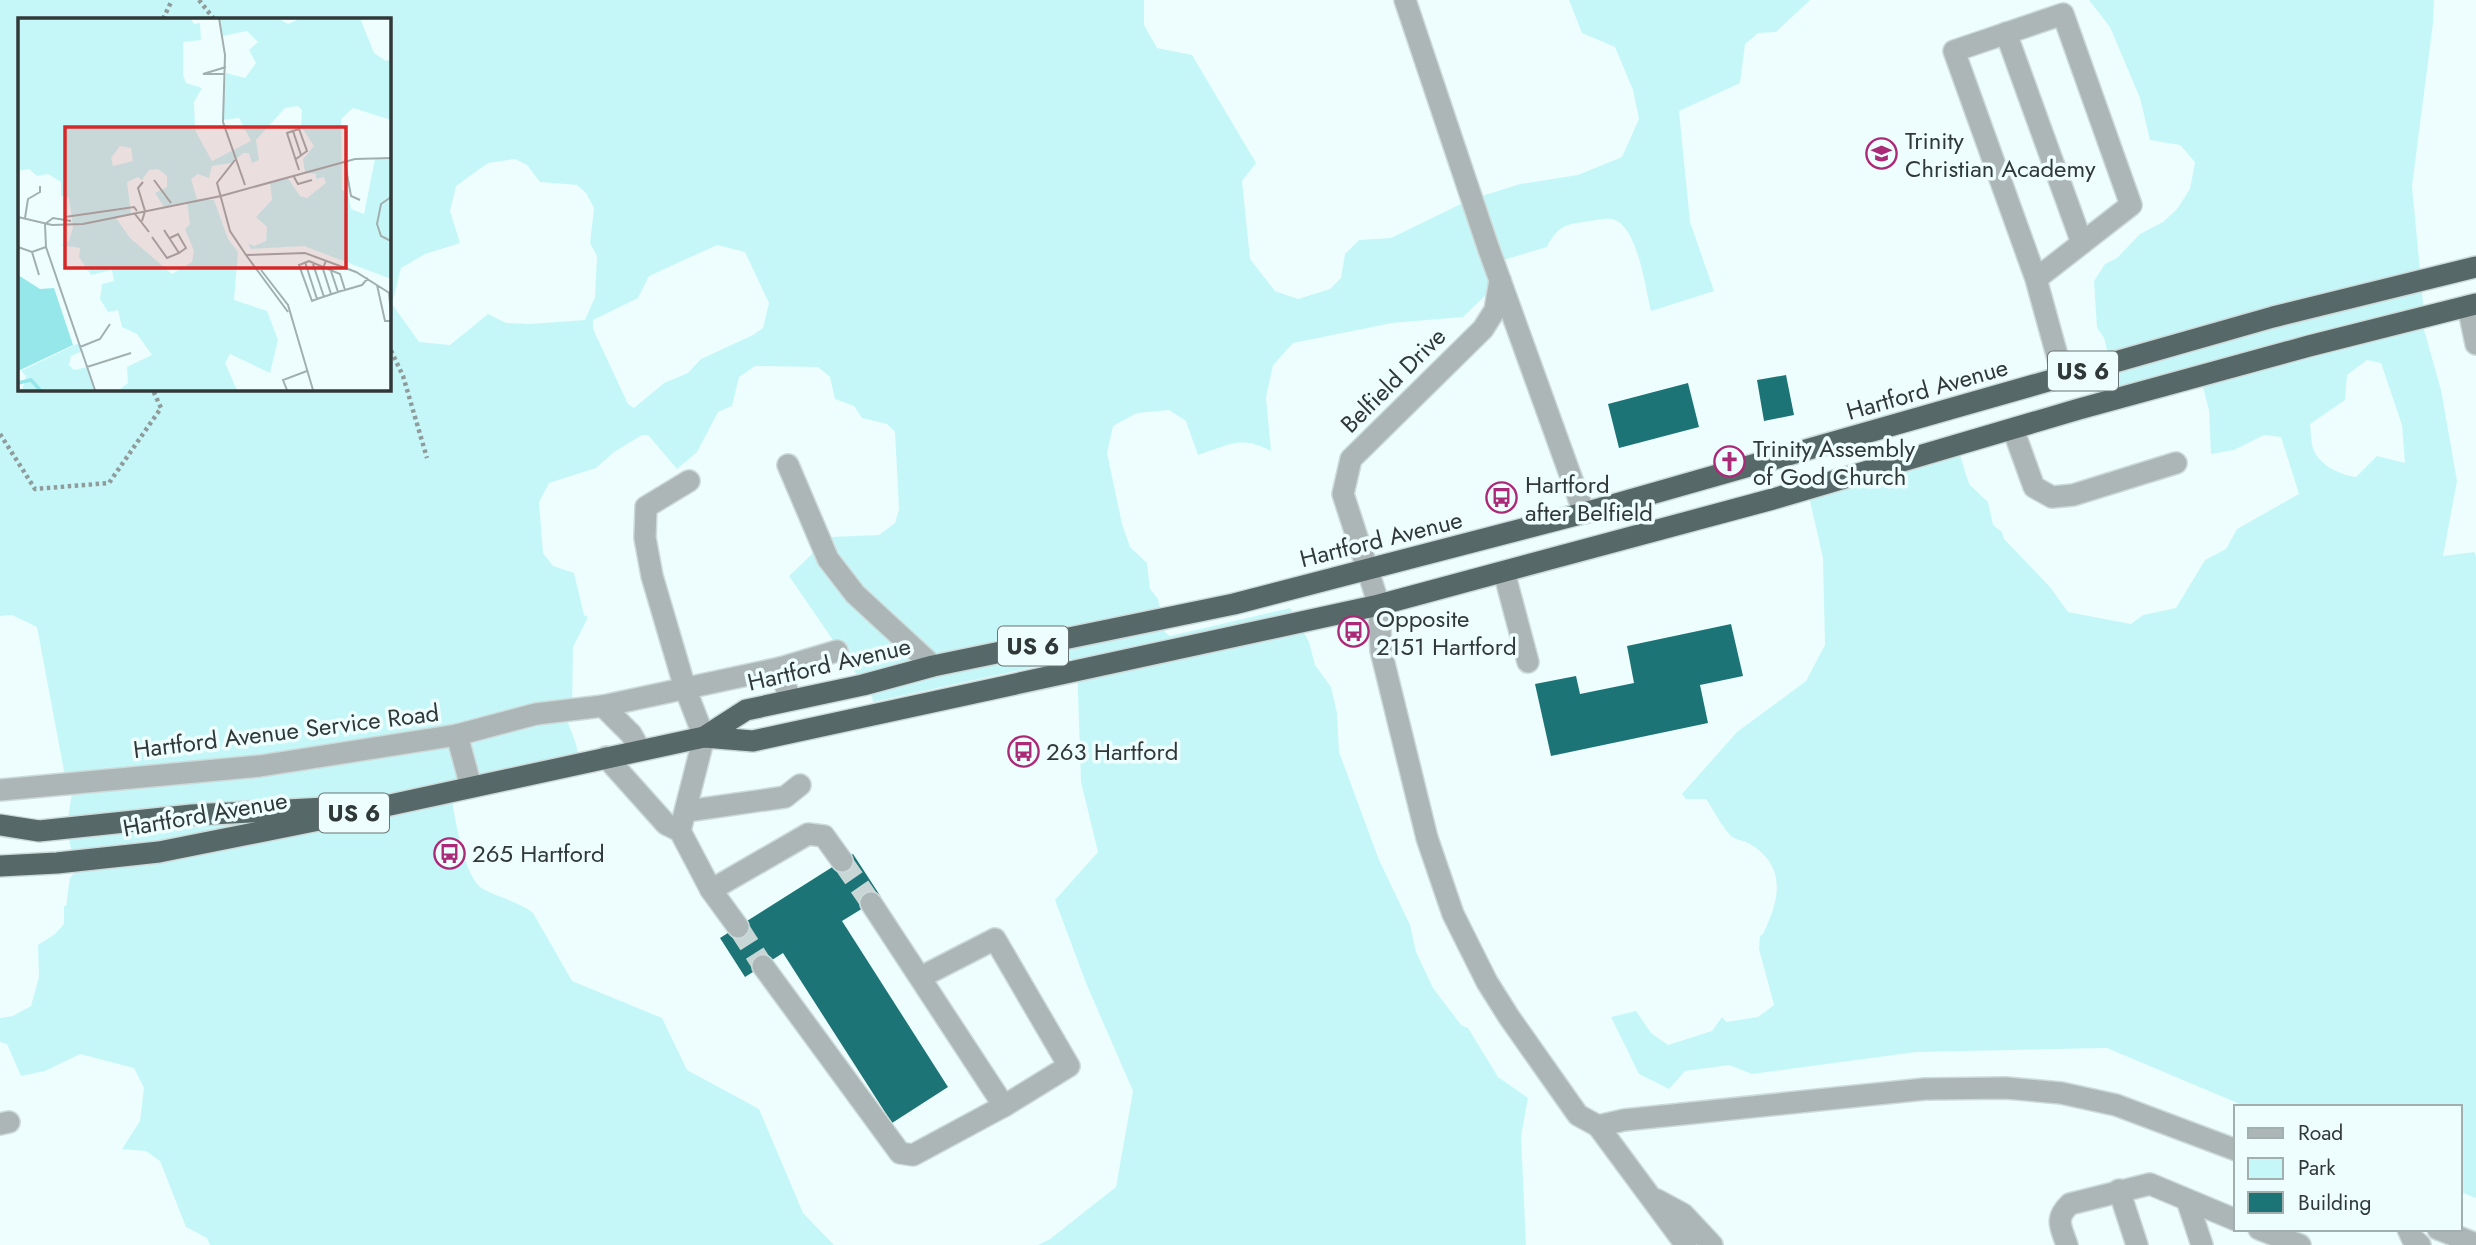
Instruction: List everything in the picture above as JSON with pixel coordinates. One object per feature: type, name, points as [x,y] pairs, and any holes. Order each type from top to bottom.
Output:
[{"type":"highway","name":"Hartford Avenue","points":[[704,737],[746,709],[863,685],[933,666],[1234,604],[1368,570],[1584,513],[2273,317],[2476,267]]},
{"type":"highway","name":"Hartford Avenue","points":[[0,866],[159,852],[704,737],[753,741],[1379,605],[1773,499],[2309,346],[2472,305]]},
{"type":"highway","points":[[0,825],[38,831],[192,816],[390,805]]},
{"type":"street","points":[[1405,0],[1500,280],[1584,513]]},
{"type":"street","points":[[2036,279],[2131,205],[2063,15],[1954,51],[2036,279],[2063,377]]},
{"type":"street","points":[[2006,33],[2082,243]]},
{"type":"street","name":"Belfield Drive","points":[[1500,280],[1495,310],[1483,329],[1351,459],[1343,494],[1379,605],[1381,651],[1427,838],[1453,914],[1481,971],[1509,1017],[1578,1115],[1598,1126],[1686,1245]]},
{"type":"street","points":[[2472,305],[2476,344]]},
{"type":"street","points":[[2012,429],[2034,487],[2052,497],[2073,495],[2176,463]]},
{"type":"street","points":[[788,465],[828,559],[855,594],[933,666]]},
{"type":"street","points":[[689,481],[646,507],[645,528],[652,576],[685,688],[704,737],[683,821],[710,890],[738,927]]},
{"type":"street","points":[[1504,572],[1528,662]]},
{"type":"street","name":"Hartford Avenue Service Road","points":[[0,790],[260,766],[457,735],[536,714],[603,706],[780,668],[837,651]]},
{"type":"street","points":[[780,668],[789,700]]},
{"type":"street","points":[[603,706],[631,734],[640,750]]},
{"type":"street","points":[[457,735],[471,787]]},
{"type":"street","points":[[606,757],[666,824],[785,797],[800,786]]},
{"type":"street","points":[[710,890],[808,834],[824,835],[842,861]]},
{"type":"street","points":[[871,903],[1004,1106]]},
{"type":"street","points":[[763,966],[900,1153],[913,1155],[1004,1106],[1069,1066],[995,939],[921,977]]},
{"type":"street","points":[[1598,1126],[1624,1120],[1925,1089],[2006,1088],[2061,1093],[2116,1105],[2234,1149]]},
{"type":"street","points":[[2067,1245],[2060,1223],[2061,1213],[2070,1204],[2150,1184],[2234,1219]]},
{"type":"street","points":[[2119,1190],[2137,1245]]},
{"type":"street","points":[[1651,1196],[1683,1214],[1712,1245]]},
{"type":"street","points":[[2187,1200],[2202,1245]]},
{"type":"street","points":[[2409,1231],[2420,1245]]},
{"type":"street","points":[[2443,1231],[2476,1244]]},
{"type":"street","points":[[2271,1235],[2300,1245]]},
{"type":"path","points":[[163,18],[172,0]]},
{"type":"path","points":[[200,0],[213,18]]},
{"type":"path","points":[[390,348],[403,376],[427,458]]},
{"type":"path","points":[[0,434],[35,489],[109,483],[161,408],[153,390]]},
{"type":"green space","points":[[0,0],[1144,0],[1144,25],[1157,48],[1192,55],[1256,163],[1242,181],[1250,259],[1275,291],[1298,299],[1330,289],[1341,278],[1345,254],[1359,240],[1391,238],[1469,200],[1520,184],[1578,175],[1622,157],[1639,119],[1633,90],[1615,47],[1582,33],[1569,0],[1810,0],[1776,32],[1758,33],[1745,44],[1740,83],[1679,111],[1690,222],[1714,291],[1651,311],[1639,259],[1628,233],[1621,224],[1609,219],[1571,224],[1557,232],[1547,247],[1500,261],[1490,291],[1463,317],[1392,323],[1293,343],[1273,365],[1266,397],[1271,451],[1251,443],[1234,443],[1198,455],[1186,421],[1169,410],[1137,413],[1113,426],[1107,453],[1122,524],[1130,547],[1147,563],[1150,589],[1158,599],[1165,632],[1170,636],[1290,608],[1309,642],[1315,665],[1331,687],[1337,713],[1339,752],[1379,860],[1410,925],[1416,952],[1433,988],[1461,1025],[1468,1028],[1498,1077],[1528,1098],[1521,1136],[1526,1245],[1038,1245],[1050,1239],[1116,1187],[1133,1091],[1086,983],[1055,900],[1098,852],[1081,782],[1077,662],[1071,659],[873,702],[789,576],[830,537],[879,535],[895,523],[899,509],[895,432],[887,424],[862,418],[854,406],[835,399],[830,377],[818,367],[755,366],[739,377],[732,406],[718,412],[697,452],[677,469],[648,435],[642,435],[614,452],[596,468],[549,483],[539,502],[543,553],[553,566],[574,573],[584,615],[588,617],[573,647],[572,710],[568,723],[581,769],[452,801],[462,849],[476,883],[533,913],[572,981],[662,1018],[687,1070],[759,1109],[803,1213],[834,1245],[210,1245],[207,1238],[186,1227],[160,1161],[146,1151],[122,1149],[140,1121],[144,1088],[134,1068],[80,1054],[45,1071],[21,1076],[7,1044],[0,1042],[0,1018],[13,1016],[31,1006],[39,977],[38,945],[55,934],[64,924],[64,906],[70,878],[78,868],[70,846],[68,828],[73,788],[67,787],[37,627],[12,615],[0,616]],"holes":[[[515,159],[527,165],[540,182],[577,185],[586,193],[594,208],[590,243],[597,256],[595,297],[585,320],[506,323],[488,314],[450,345],[419,342],[392,304],[401,268],[425,254],[460,243],[450,211],[456,186],[488,163]],[[717,245],[745,252],[769,303],[763,328],[701,359],[688,373],[664,383],[634,408],[628,404],[593,329],[593,320],[638,298],[649,276]]]},
{"type":"green space","points":[[2089,0],[2434,0],[2412,186],[2424,313],[2421,319],[2441,390],[2457,481],[2443,556],[2474,552],[2476,556],[2476,1198],[2462,1193],[2462,1105],[2242,1105],[2107,1048],[1916,1052],[1752,1074],[1729,1065],[1685,1071],[1669,1089],[1639,1074],[1611,1017],[1636,1011],[1651,1033],[1668,1045],[1712,1031],[1722,1017],[1726,1022],[1758,1017],[1774,1005],[1759,949],[1760,936],[1769,922],[1776,897],[1775,874],[1762,853],[1730,835],[1706,799],[1686,799],[1682,794],[1737,732],[1806,681],[1825,645],[1823,558],[1805,479],[1810,475],[1955,439],[1969,484],[1988,502],[1993,525],[2050,587],[2068,612],[2131,624],[2143,615],[2176,608],[2205,560],[2226,549],[2237,529],[2299,494],[2281,437],[2264,435],[2234,450],[2211,454],[2209,410],[2201,380],[2118,394],[2104,338],[2097,328],[2094,281],[2105,264],[2117,258],[2140,234],[2163,222],[2177,209],[2190,189],[2195,162],[2180,145],[2150,140],[2140,98],[2110,27]],"holes":[[[2367,360],[2381,363],[2402,425],[2405,463],[2377,456],[2356,477],[2326,465],[2317,456],[2312,445],[2310,424],[2345,400],[2347,375]]]},
{"type":"building","points":[[1786,375],[1794,415],[1764,421],[1757,380]]},
{"type":"building","points":[[1688,383],[1699,427],[1619,448],[1608,404]]},
{"type":"building","points":[[1731,624],[1743,676],[1700,685],[1708,723],[1551,756],[1535,684],[1576,676],[1580,694],[1634,683],[1627,646]]},
{"type":"building","points":[[853,854],[881,897],[842,921],[948,1087],[892,1123],[783,953],[745,977],[720,938]]},
{"type":"tunnel","points":[[842,861],[871,903]]},
{"type":"tunnel","points":[[738,927],[763,966]]},
{"type":"place","name":"Trinity Christian Academy","points":[[1882,154]]},
{"type":"place","name":"Trinity Assembly of God Church","points":[[1730,462]]},
{"type":"place","name":"Hartford after Belfield","points":[[1502,498]]},
{"type":"place","name":"Opposite 2151 Hartford","points":[[1353,632]]},
{"type":"place","name":"263 Hartford","points":[[1023,751]]},
{"type":"place","name":"265 Hartford","points":[[449,853]]}]
